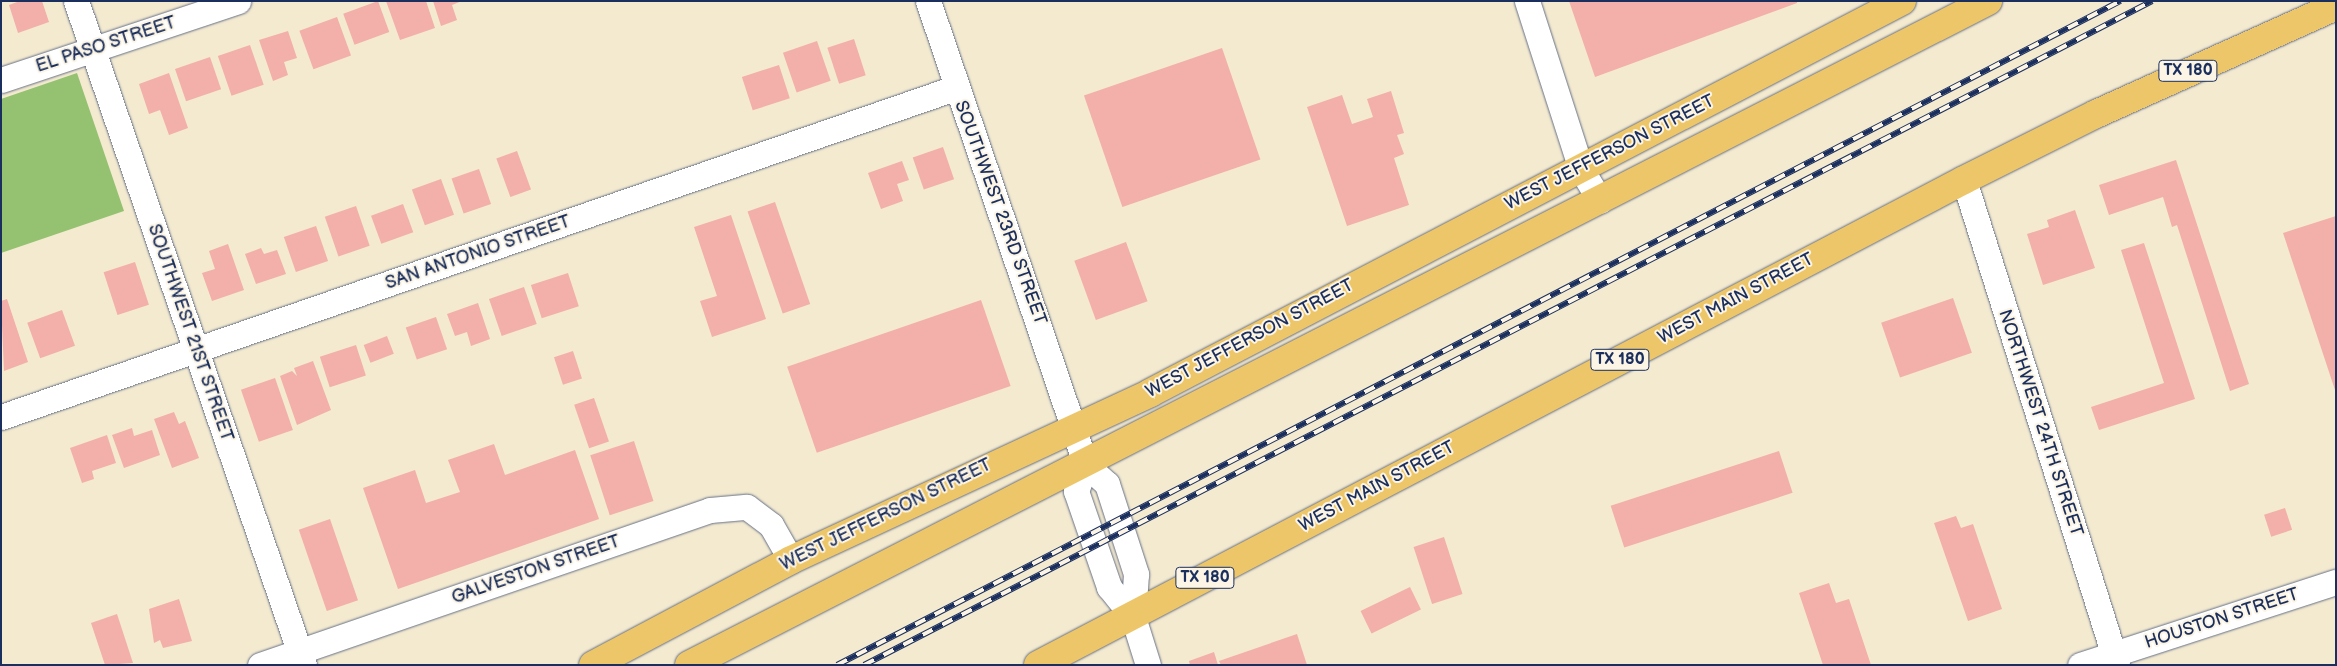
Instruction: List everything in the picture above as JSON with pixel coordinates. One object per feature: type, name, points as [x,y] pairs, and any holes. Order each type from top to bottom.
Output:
[{"type":"main road","name":"WEST JEFFERSON STREET","points":[[593,665],[791,560],[1074,425],[1150,392],[1335,293],[1581,169],[1902,1]]},
{"type":"main road","name":"WEST JEFFERSON STREET","points":[[689,665],[1086,465],[1988,1]]},
{"type":"main road","name":"WEST MAIN STREET","points":[[1038,665],[1134,617],[1964,180],[2096,114],[2336,6]]},
{"type":"main road","points":[[1335,293],[1355,326]]},
{"type":"street","name":"SOUTHWEST 21ST STREET","points":[[76,1],[301,658]]},
{"type":"street","name":"EL PASO STREET","points":[[1,80],[92,48],[238,1]]},
{"type":"street","name":"SOUTHWEST 23RD STREET","points":[[928,1],[955,88],[1074,425],[1086,465]]},
{"type":"street","points":[[1527,1],[1581,169],[1600,201]]},
{"type":"street","name":"SAN ANTONIO STREET","points":[[1,417],[197,351],[955,88]]},
{"type":"street","name":"NORTHWEST 24TH STREET","points":[[1964,180],[2115,659]]},
{"type":"street","points":[[1086,465],[1107,484],[1136,574],[1134,617],[1148,665]]},
{"type":"street","name":"GALVESTON STREET","points":[[260,665],[301,658],[710,510],[747,506],[771,525],[791,560]]},
{"type":"street","name":"HOUSTON STREET","points":[[2080,665],[2115,659],[2336,582]]},
{"type":"green space","points":[[77,73],[124,211],[1,253],[1,99]]},
{"type":"building","points":[[20,1],[42,1],[49,22],[18,33],[9,5]]},
{"type":"building","points":[[378,1],[389,32],[355,45],[343,14]]},
{"type":"building","points":[[386,1],[426,1],[435,28],[400,40]]},
{"type":"building","points":[[433,1],[462,1],[452,5],[457,20],[441,26]]},
{"type":"building","points":[[1569,1],[1797,1],[1797,3],[1595,77]]},
{"type":"building","points":[[337,17],[351,56],[313,69],[299,31]]},
{"type":"building","points":[[288,31],[297,58],[284,62],[288,75],[273,81],[259,40]]},
{"type":"building","points":[[854,39],[866,75],[839,84],[827,48]]},
{"type":"building","points":[[817,41],[831,81],[797,92],[783,53]]},
{"type":"building","points":[[250,45],[264,85],[232,96],[218,56]]},
{"type":"building","points":[[1222,48],[1260,160],[1122,207],[1084,96]]},
{"type":"building","points":[[210,57],[221,89],[186,101],[175,69]]},
{"type":"building","points":[[779,65],[790,98],[753,110],[742,77]]},
{"type":"building","points":[[169,73],[188,128],[169,135],[160,110],[149,114],[139,84]]},
{"type":"building","points":[[1391,91],[1404,133],[1397,135],[1404,154],[1394,158],[1409,205],[1347,226],[1307,107],[1342,95],[1352,124],[1373,117],[1367,99]]},
{"type":"building","points":[[943,147],[954,179],[924,190],[913,157]]},
{"type":"building","points":[[517,151],[531,190],[510,197],[496,159]]},
{"type":"building","points":[[2176,160],[2249,384],[2230,391],[2177,225],[2172,227],[2163,197],[2109,215],[2099,185]]},
{"type":"building","points":[[902,161],[909,180],[897,184],[903,201],[881,209],[868,173]]},
{"type":"building","points":[[479,169],[491,204],[464,213],[452,178]]},
{"type":"building","points":[[441,179],[454,215],[425,225],[412,190]]},
{"type":"building","points":[[775,202],[810,304],[783,314],[748,211]]},
{"type":"building","points":[[403,204],[413,232],[381,244],[371,216]]},
{"type":"building","points":[[356,206],[370,246],[338,256],[325,217]]},
{"type":"building","points":[[2075,210],[2095,268],[2043,285],[2027,234],[2049,227],[2047,220]]},
{"type":"building","points":[[731,215],[766,319],[712,337],[700,301],[717,296],[694,227]]},
{"type":"building","points":[[2336,216],[2336,390],[2335,390],[2283,233]]},
{"type":"building","points":[[316,226],[328,261],[296,272],[284,237]]},
{"type":"building","points":[[1126,242],[1148,301],[1096,320],[1074,261]]},
{"type":"building","points":[[2144,243],[2195,399],[2099,430],[2091,407],[2164,383],[2121,250]]},
{"type":"building","points":[[228,244],[244,290],[212,301],[202,273],[215,269],[209,251]]},
{"type":"building","points":[[261,248],[264,254],[277,250],[286,274],[256,284],[245,254]]},
{"type":"building","points":[[135,262],[149,305],[118,315],[104,272]]},
{"type":"building","points":[[568,273],[579,306],[542,318],[531,285]]},
{"type":"building","points":[[524,287],[537,324],[502,336],[489,299]]},
{"type":"building","points":[[1953,298],[1972,353],[1900,378],[1881,323]]},
{"type":"building","points":[[7,299],[28,362],[4,371],[1,301]]},
{"type":"building","points":[[981,300],[1011,386],[817,453],[787,367]]},
{"type":"building","points":[[478,303],[490,339],[471,346],[467,332],[455,336],[447,314]]},
{"type":"building","points":[[62,310],[75,346],[40,358],[27,323]]},
{"type":"building","points":[[436,317],[447,349],[417,360],[406,327]]},
{"type":"building","points":[[387,336],[394,354],[370,363],[364,345]]},
{"type":"building","points":[[356,345],[366,375],[330,387],[320,357]]},
{"type":"building","points":[[573,351],[582,379],[563,385],[554,357]]},
{"type":"building","points":[[313,361],[331,410],[297,425],[280,376],[292,371],[297,376],[294,368]]},
{"type":"building","points":[[275,378],[293,430],[259,442],[241,390]]},
{"type":"building","points":[[594,398],[609,441],[589,448],[574,405]]},
{"type":"building","points":[[174,412],[179,424],[185,421],[199,458],[172,468],[154,419]]},
{"type":"building","points":[[132,428],[134,436],[152,430],[160,455],[124,468],[112,435]]},
{"type":"building","points":[[107,435],[116,463],[92,471],[94,479],[82,483],[70,448]]},
{"type":"building","points":[[634,441],[653,501],[610,515],[590,455]]},
{"type":"building","points":[[494,444],[505,475],[575,450],[599,519],[398,589],[363,488],[415,470],[426,503],[460,492],[448,460]]},
{"type":"building","points":[[1779,451],[1793,493],[1624,548],[1611,506]]},
{"type":"building","points":[[2285,508],[2292,530],[2271,537],[2264,515]]},
{"type":"building","points":[[1956,516],[1961,528],[1973,524],[2002,609],[1968,621],[1934,523]]},
{"type":"building","points":[[330,519],[358,600],[327,611],[299,530]]},
{"type":"building","points":[[1444,537],[1463,594],[1432,604],[1414,547]]},
{"type":"building","points":[[1829,583],[1836,603],[1849,599],[1871,665],[1823,665],[1799,593]]},
{"type":"building","points":[[1410,587],[1421,609],[1372,634],[1361,611]]},
{"type":"building","points":[[179,599],[192,641],[163,648],[160,640],[154,643],[149,609]]},
{"type":"building","points":[[117,614],[133,663],[105,665],[91,623]]},
{"type":"building","points":[[1297,634],[1307,665],[1221,665],[1219,661]]},
{"type":"building","points":[[1214,652],[1218,665],[1190,665],[1189,661]]},
{"type":"railway","points":[[837,665],[2120,1]]},
{"type":"railway","points":[[864,665],[2152,1]]}]
